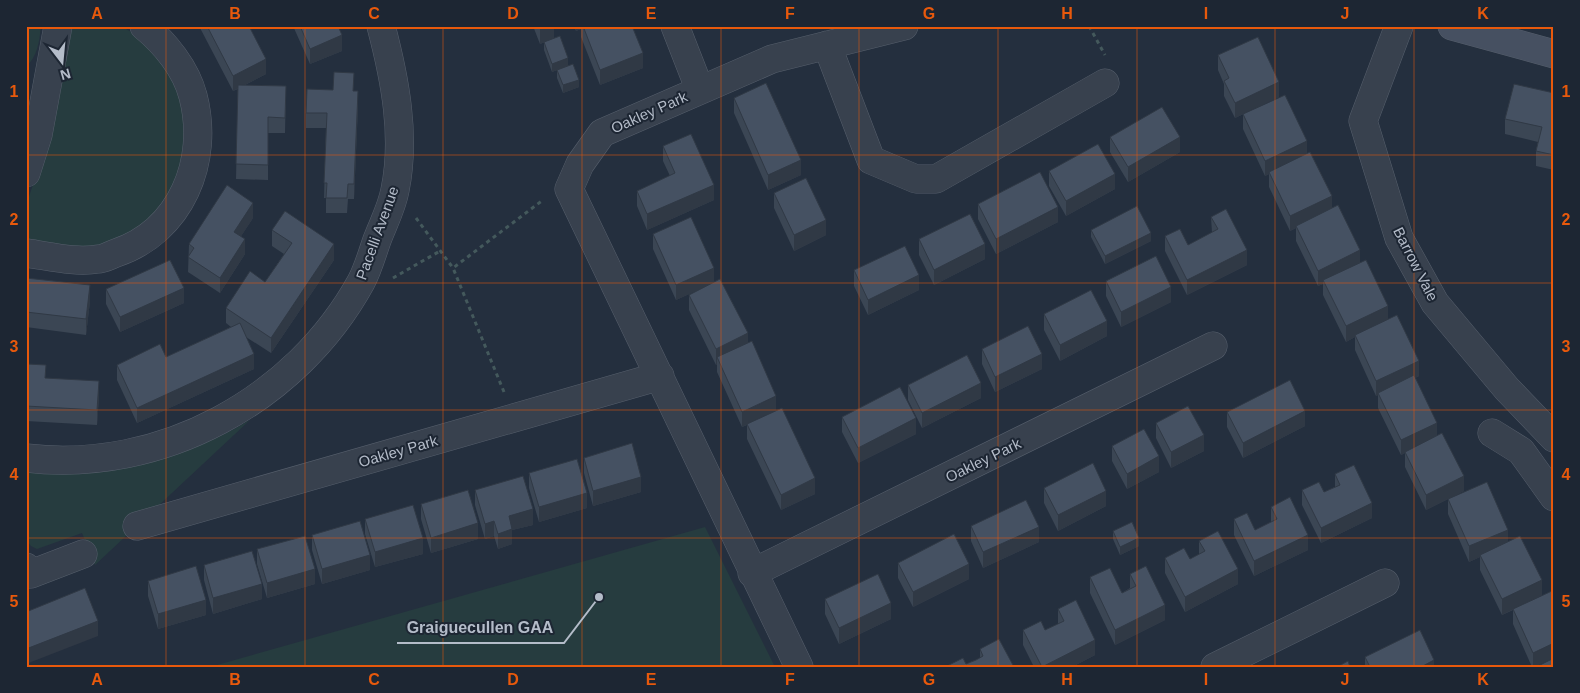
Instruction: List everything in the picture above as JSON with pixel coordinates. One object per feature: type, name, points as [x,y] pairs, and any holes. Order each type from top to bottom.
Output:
[{"type":"main road","points":[[1452,26],[1554,54]]},
{"type":"street","points":[[27,168],[36,99],[58,26]]},
{"type":"street","points":[[26,253],[64,258],[98,259],[125,250],[150,238],[166,223],[180,202],[194,171],[199,138],[193,96],[177,62],[156,36],[144,26]]},
{"type":"street","name":"Pacelli Avenue","points":[[26,458],[92,460],[133,453],[182,440],[228,417],[269,388],[304,358],[338,317],[361,282],[395,191],[400,128],[393,80],[381,26]]},
{"type":"street","name":"Oakley Park","points":[[675,26],[700,90]]},
{"type":"street","name":"Oakley Park","points":[[569,189],[580,164],[602,133],[772,59],[904,26]]},
{"type":"street","name":"Barrow Vale","points":[[1398,26],[1363,121],[1399,238],[1435,303],[1506,389],[1554,438]]},
{"type":"street","points":[[827,46],[871,160],[916,179],[936,179],[1105,83]]},
{"type":"street","points":[[569,189],[660,376],[752,573],[799,667]]},
{"type":"street","name":"Oakley Park","points":[[752,573],[1213,346]]},
{"type":"street","name":"Oakley Park","points":[[137,526],[660,376]]},
{"type":"street","points":[[1492,433],[1521,451],[1554,497]]},
{"type":"street","points":[[26,567],[31,574],[83,554]]},
{"type":"street","points":[[1215,667],[1385,583]]},
{"type":"path","points":[[453,268],[545,198],[569,189]]},
{"type":"path","points":[[395,191],[453,268],[515,418]]},
{"type":"path","points":[[361,282],[386,282],[440,250]]},
{"type":"green space","points":[[26,26],[41,26],[39,43],[26,67]]},
{"type":"green space","points":[[72,26],[121,26],[143,39],[164,58],[186,108],[185,171],[149,222],[130,236],[90,250],[26,242],[26,205],[53,127]]},
{"type":"green space","points":[[250,420],[95,565],[82,533],[37,549],[26,540],[26,469],[102,469],[142,464],[175,455],[206,443]]},
{"type":"green space","points":[[705,527],[775,667],[210,667]]},
{"type":"building","points":[[207,26],[249,26],[266,59],[233,76]]},
{"type":"building","points":[[300,26],[338,26],[342,35],[310,49]]},
{"type":"building","points":[[583,26],[632,26],[643,53],[600,70]]},
{"type":"building","points":[[560,36],[568,58],[552,64],[544,42]]},
{"type":"building","points":[[1258,37],[1279,82],[1235,103],[1224,81],[1229,78],[1218,55]]},
{"type":"building","points":[[573,64],[579,80],[563,85],[557,70]]},
{"type":"building","points":[[334,72],[354,73],[353,91],[358,91],[354,184],[348,184],[347,198],[326,198],[327,183],[324,183],[327,113],[306,113],[307,89],[333,90]]},
{"type":"building","points":[[766,83],[801,160],[768,175],[734,98]]},
{"type":"building","points":[[1514,84],[1554,93],[1554,155],[1536,151],[1542,127],[1505,119]]},
{"type":"building","points":[[238,85],[286,86],[285,118],[268,117],[268,165],[236,164]]},
{"type":"building","points":[[1285,95],[1307,141],[1265,161],[1243,114]]},
{"type":"building","points":[[1162,107],[1180,137],[1128,167],[1110,137]]},
{"type":"building","points":[[691,134],[714,185],[647,214],[637,191],[675,173],[663,146]]},
{"type":"building","points":[[1098,144],[1115,174],[1066,201],[1049,171]]},
{"type":"building","points":[[1310,152],[1332,196],[1290,216],[1269,172]]},
{"type":"building","points":[[1040,172],[1058,207],[996,239],[978,204]]},
{"type":"building","points":[[806,178],[826,220],[794,235],[774,193]]},
{"type":"building","points":[[227,185],[253,203],[234,232],[245,239],[220,278],[188,257],[194,248],[189,244]]},
{"type":"building","points":[[1338,205],[1360,250],[1318,271],[1296,226]]},
{"type":"building","points":[[1137,206],[1151,233],[1105,256],[1091,230]]},
{"type":"building","points":[[1226,209],[1247,250],[1187,280],[1165,236],[1180,229],[1188,245],[1218,229],[1211,217]]},
{"type":"building","points":[[285,211],[334,244],[271,338],[226,308],[250,271],[265,282],[292,243],[272,230]]},
{"type":"building","points":[[970,214],[985,244],[934,270],[919,239]]},
{"type":"building","points":[[691,217],[714,268],[676,285],[653,234]]},
{"type":"building","points":[[905,246],[919,275],[868,300],[854,270]]},
{"type":"building","points":[[1156,256],[1171,287],[1121,312],[1106,281]]},
{"type":"building","points":[[170,260],[184,288],[120,317],[106,289]]},
{"type":"building","points":[[1366,260],[1388,306],[1346,326],[1323,280]]},
{"type":"building","points":[[26,278],[90,285],[86,319],[26,312]]},
{"type":"building","points":[[720,279],[748,333],[716,349],[689,295]]},
{"type":"building","points":[[1091,290],[1107,321],[1060,345],[1044,314]]},
{"type":"building","points":[[1397,315],[1419,361],[1376,381],[1355,335]]},
{"type":"building","points":[[240,323],[254,354],[137,408],[117,365],[160,344],[166,357]]},
{"type":"building","points":[[1028,326],[1042,354],[995,377],[982,349]]},
{"type":"building","points":[[752,341],[776,396],[742,412],[717,357]]},
{"type":"building","points":[[967,355],[981,383],[922,413],[908,385]]},
{"type":"building","points":[[27,364],[46,365],[45,378],[99,381],[97,410],[26,406]]},
{"type":"building","points":[[1414,375],[1437,423],[1401,440],[1378,393]]},
{"type":"building","points":[[1290,380],[1305,411],[1243,443],[1227,412]]},
{"type":"building","points":[[900,387],[916,418],[858,448],[842,417]]},
{"type":"building","points":[[1188,406],[1204,435],[1171,452],[1156,423]]},
{"type":"building","points":[[782,408],[815,478],[781,495],[747,424]]},
{"type":"building","points":[[1144,429],[1159,456],[1127,474],[1112,446]]},
{"type":"building","points":[[1442,433],[1464,476],[1426,495],[1405,452]]},
{"type":"building","points":[[632,443],[641,477],[593,491],[584,458]]},
{"type":"building","points":[[577,459],[587,493],[539,507],[529,473]]},
{"type":"building","points":[[1093,463],[1106,491],[1058,515],[1044,488]]},
{"type":"building","points":[[1354,465],[1372,503],[1321,528],[1302,490],[1319,482],[1324,492],[1340,485],[1335,474]]},
{"type":"building","points":[[523,476],[533,509],[509,516],[512,529],[498,534],[494,521],[485,524],[475,490]]},
{"type":"building","points":[[1487,482],[1508,530],[1469,546],[1448,499]]},
{"type":"building","points":[[468,490],[478,523],[431,538],[421,504]]},
{"type":"building","points":[[1290,497],[1308,535],[1254,561],[1234,519],[1247,513],[1255,530],[1277,519],[1271,507]]},
{"type":"building","points":[[1026,500],[1039,527],[983,552],[971,526]]},
{"type":"building","points":[[413,505],[423,538],[375,552],[365,519]]},
{"type":"building","points":[[360,521],[370,555],[322,569],[312,535]]},
{"type":"building","points":[[1132,522],[1139,538],[1120,547],[1113,531]]},
{"type":"building","points":[[1218,531],[1238,569],[1185,597],[1165,558],[1184,548],[1190,559],[1205,551],[1199,541]]},
{"type":"building","points":[[954,534],[969,564],[913,592],[898,563]]},
{"type":"building","points":[[305,536],[315,569],[267,583],[257,549]]},
{"type":"building","points":[[1520,536],[1542,580],[1502,599],[1480,555]]},
{"type":"building","points":[[252,551],[262,584],[213,598],[204,565]]},
{"type":"building","points":[[196,566],[206,600],[158,614],[148,581]]},
{"type":"building","points":[[1146,566],[1165,605],[1115,630],[1090,577],[1110,568],[1122,593],[1136,586],[1130,574]]},
{"type":"building","points":[[878,574],[891,603],[839,628],[825,599]]},
{"type":"building","points":[[85,588],[98,621],[26,649],[26,612]]},
{"type":"building","points":[[1554,590],[1554,643],[1533,653],[1513,609]]},
{"type":"building","points":[[1076,600],[1095,640],[1042,667],[1023,630],[1041,621],[1045,630],[1064,621],[1058,609]]},
{"type":"building","points":[[1420,630],[1434,660],[1421,667],[1370,667],[1365,657]]},
{"type":"building","points":[[999,639],[1014,667],[947,666],[963,658],[966,664],[976,660],[983,656],[980,649]]},
{"type":"building","points":[[1554,658],[1554,667],[1536,667]]},
{"type":"building","points":[[1348,661],[1350,667],[1337,667]]},
{"type":"place","name":"Graiguecullen GAA","points":[[599,597]]}]
